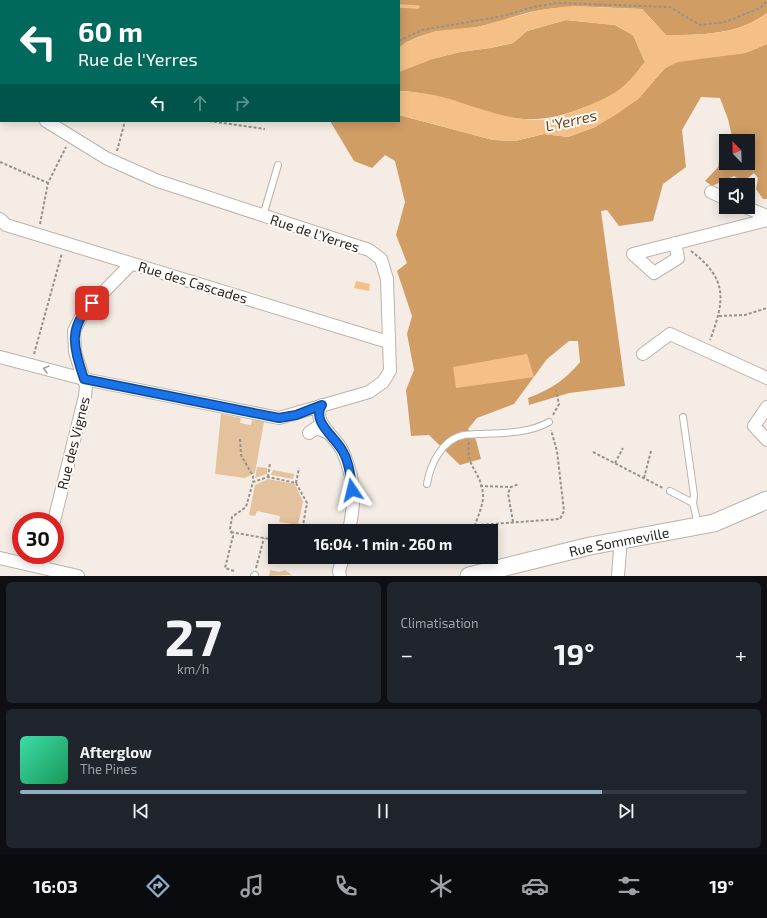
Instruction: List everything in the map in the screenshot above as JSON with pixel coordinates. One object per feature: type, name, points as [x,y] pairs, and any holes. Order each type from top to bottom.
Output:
[{"type":"main road","name":"Rue Sommeville","points":[[469,576],[520,562],[618,541],[714,523],[767,500]]},
{"type":"street","name":"Rue de l'Yerres","points":[[48,122],[114,162],[158,181],[369,250],[381,259],[387,279],[390,370],[384,382],[368,392],[322,405],[296,415],[279,418],[84,379]]},
{"type":"street","points":[[711,192],[719,196]]},
{"type":"street","points":[[755,211],[767,216]]},
{"type":"street","name":"Rue des Cascades","points":[[0,219],[6,225],[388,342]]},
{"type":"street","points":[[680,242],[767,220]]},
{"type":"street","points":[[84,379],[75,352],[74,331],[83,313],[132,264]]},
{"type":"street","points":[[643,354],[670,334],[767,378]]},
{"type":"street","name":"Rue des Vignes","points":[[0,358],[84,379],[86,386],[85,396],[56,512]]},
{"type":"street","points":[[322,405],[319,410],[319,417],[343,451],[350,475],[355,505],[351,524]]},
{"type":"street","points":[[767,407],[754,426],[767,440]]},
{"type":"street","points":[[309,433],[316,428],[330,434]]},
{"type":"street","points":[[618,541],[619,572]]},
{"type":"street","points":[[0,558],[78,576]]},
{"type":"street","points":[[42,568],[43,564]]},
{"type":"street","points":[[340,576],[339,571],[341,564]]},
{"type":"lane","points":[[263,216],[278,165]]},
{"type":"lane","points":[[683,417],[694,495],[693,503],[698,526]]},
{"type":"lane","points":[[427,484],[428,475],[434,460],[443,448],[458,437],[464,435],[539,428],[549,422]]},
{"type":"lane","points":[[670,491],[693,503]]},
{"type":"path","points":[[400,41],[422,30],[503,16],[533,6],[557,3],[670,7],[700,25],[725,22],[760,8],[767,1]]},
{"type":"path","points":[[114,162],[125,122]]},
{"type":"path","points":[[216,122],[265,129]]},
{"type":"path","points":[[38,235],[48,183],[72,138]]},
{"type":"path","points":[[0,162],[48,183]]},
{"type":"path","points":[[680,242],[702,260],[717,280],[721,291],[719,316],[706,350]]},
{"type":"path","points":[[31,365],[61,256]]},
{"type":"path","points":[[719,316],[745,315],[767,308]]},
{"type":"path","points":[[471,435],[468,452],[470,464],[478,475],[483,495],[475,524]]},
{"type":"path","points":[[234,571],[225,568],[234,536],[230,529],[232,517],[246,507],[254,476],[241,455],[240,439]]},
{"type":"path","points":[[615,463],[624,448]]},
{"type":"path","points":[[644,478],[651,451]]},
{"type":"path","points":[[593,452],[670,491]]},
{"type":"path","points":[[488,524],[560,519],[564,510],[558,456]]},
{"type":"path","points":[[268,477],[270,463]]},
{"type":"path","points":[[299,468],[296,483],[307,503],[303,524]]},
{"type":"path","points":[[253,482],[268,477],[296,483]]},
{"type":"path","points":[[480,486],[512,487],[519,484]]},
{"type":"path","points":[[512,487],[508,492],[513,522]]},
{"type":"path","points":[[231,532],[268,539]]},
{"type":"path","points":[[254,575],[264,538]]},
{"type":"shaded area","points":[[400,0],[767,0],[767,13],[756,20],[732,30],[706,34],[666,35],[642,9],[567,7],[534,11],[477,27],[436,32],[417,37],[400,47]]},
{"type":"shaded area","points":[[566,20],[615,25],[633,35],[645,62],[621,90],[598,102],[577,110],[566,114],[545,118],[511,118],[425,94],[400,91],[400,71],[432,59],[460,52],[513,43],[527,31]]},
{"type":"shaded area","points":[[767,44],[767,199],[763,199],[756,189],[758,178],[754,173],[748,178],[737,178],[734,176],[730,178],[719,178],[719,183],[712,186],[705,181],[718,167],[719,161],[719,170],[755,170],[755,134],[731,134],[728,119],[720,98],[701,97],[682,130],[686,167],[663,184],[653,221],[619,226],[607,210],[601,211],[625,386],[569,393],[529,405],[528,398],[557,384],[580,362],[578,341],[569,341],[547,359],[514,404],[477,418],[468,429],[476,440],[481,459],[460,465],[429,435],[411,436],[406,390],[414,370],[407,334],[412,316],[397,271],[407,263],[396,235],[405,202],[395,161],[385,155],[372,168],[354,161],[331,122],[400,122],[400,115],[493,140],[515,141],[544,134],[568,137],[595,127],[638,99],[665,68],[678,61],[745,53]]},
{"type":"shaded area","points":[[221,414],[241,418],[240,423],[251,425],[252,420],[264,422],[255,473],[245,478],[215,474]]},
{"type":"shaded area","points":[[257,467],[267,468],[267,474],[255,478]]},
{"type":"shaded area","points":[[273,470],[294,474],[293,479],[271,475]]},
{"type":"shaded area","points":[[268,479],[295,484],[303,502],[298,524],[279,522],[280,516],[257,511],[255,516],[249,515],[255,485]]},
{"type":"shaded area","points":[[270,570],[279,572],[285,570],[292,575],[269,576]]},
{"type":"water","name":"L'Yerres","points":[[572,6],[642,9],[666,35],[693,35],[732,30],[744,26],[767,13],[767,44],[745,53],[678,62],[665,68],[638,99],[617,114],[595,127],[568,137],[544,134],[515,141],[493,140],[400,115],[400,91],[450,99],[513,118],[535,120],[553,118],[593,103],[618,91],[631,79],[645,62],[633,35],[615,25],[566,20],[527,31],[513,43],[460,52],[432,59],[400,72],[400,47],[406,42],[435,31],[477,27],[540,10]]},
{"type":"water","points":[[356,281],[370,284],[369,291],[354,288]]},
{"type":"water","points":[[527,354],[534,377],[456,388],[453,367]]},
{"type":"waterway","points":[[400,6],[418,7]]},
{"type":"route","points":[[92,303],[83,313],[74,331],[75,352],[84,379],[279,418],[296,415],[322,405],[319,410],[319,417],[343,451],[350,475],[352,490]]}]
